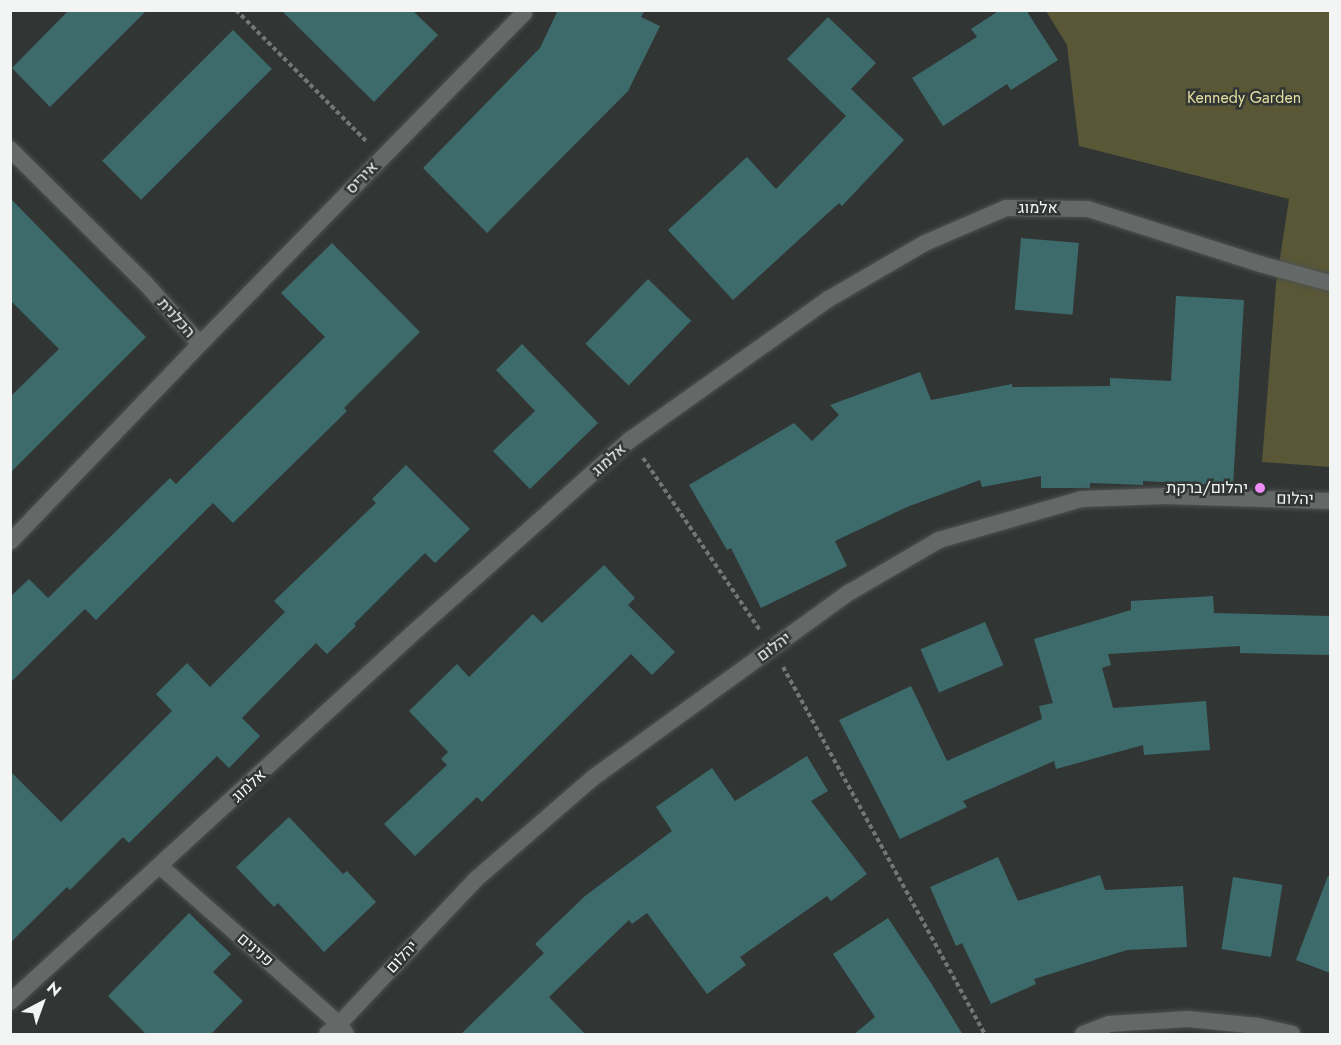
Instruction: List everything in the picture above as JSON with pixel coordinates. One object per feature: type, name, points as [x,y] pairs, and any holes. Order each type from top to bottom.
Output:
[{"type":"street","name":"איריס","points":[[200,344],[524,12]]},
{"type":"street","name":"הכלנית","points":[[10,149],[145,283],[200,344],[10,542]]},
{"type":"street","name":"אלמוג","points":[[10,1002],[161,867],[412,634],[630,440],[827,300],[925,243],[1006,208],[1088,209],[1260,264],[1330,283]]},
{"type":"street","name":"יהלום","points":[[338,1031],[483,873],[594,777],[850,592],[939,540],[1082,499],[1166,496],[1330,501]]},
{"type":"street","name":"פנינים","points":[[161,867],[338,1031]]},
{"type":"street","points":[[1083,1035],[1109,1024],[1188,1019],[1258,1026],[1292,1035]]},
{"type":"path","points":[[236,10],[382,158]]},
{"type":"path","points":[[630,440],[773,648],[985,1035]]},
{"type":"green space","name":"Kennedy Garden","points":[[1046,11],[1330,11],[1330,467],[1262,462],[1276,284],[1289,199],[1079,146],[1067,45]]},
{"type":"building","points":[[69,10],[147,10],[50,107],[12,68]]},
{"type":"building","points":[[281,10],[412,10],[438,35],[374,102]]},
{"type":"building","points":[[558,10],[645,10],[641,17],[660,26],[628,91],[487,233],[423,168],[540,48]]},
{"type":"building","points":[[1000,10],[1026,10],[1058,60],[1011,90],[1007,84],[943,126],[912,78],[977,37],[971,29]]},
{"type":"building","points":[[828,17],[876,63],[851,89],[904,140],[842,206],[839,203],[733,300],[668,230],[747,157],[776,189],[846,116],[787,59]]},
{"type":"building","points":[[233,30],[272,69],[141,200],[102,161]]},
{"type":"building","points":[[10,198],[146,337],[10,473],[10,397],[59,349],[10,300]]},
{"type":"building","points":[[1021,238],[1079,243],[1073,315],[1015,310]]},
{"type":"building","points":[[332,243],[420,332],[344,408],[347,411],[233,523],[213,503],[96,620],[85,609],[10,683],[10,597],[29,579],[48,598],[170,478],[176,484],[325,337],[281,293]]},
{"type":"building","points":[[648,279],[691,321],[629,385],[585,344]]},
{"type":"building","points":[[1176,296],[1244,300],[1233,486],[1143,481],[1143,485],[1090,483],[1090,488],[1041,488],[1041,476],[982,487],[980,480],[907,507],[835,541],[847,566],[761,608],[731,548],[727,550],[689,485],[794,423],[812,441],[839,415],[830,405],[920,372],[931,400],[1012,384],[1012,387],[1110,386],[1110,378],[1171,381]]},
{"type":"building","points":[[522,344],[598,423],[530,489],[493,451],[535,411],[496,370]]},
{"type":"building","points":[[406,465],[470,529],[435,563],[425,553],[327,654],[316,643],[242,718],[260,736],[229,768],[217,756],[129,843],[123,837],[70,890],[67,887],[10,943],[10,771],[61,822],[172,711],[156,694],[187,663],[210,687],[285,612],[274,601],[376,503],[372,499]]},
{"type":"building","points":[[604,565],[635,598],[628,605],[675,652],[652,675],[631,654],[482,802],[477,797],[415,856],[384,824],[447,765],[441,759],[448,752],[409,711],[457,664],[469,677],[533,614],[542,623]]},
{"type":"building","points":[[1213,596],[1214,613],[1330,616],[1330,655],[1240,653],[1240,646],[1108,654],[1111,665],[1102,668],[1113,708],[1206,701],[1210,750],[1144,755],[1143,745],[1056,769],[1054,761],[963,801],[967,807],[900,839],[839,720],[911,686],[947,761],[1042,719],[1039,706],[1053,703],[1034,639],[1131,610],[1131,601]]},
{"type":"building","points":[[985,622],[1003,665],[939,693],[921,649]]},
{"type":"building","points":[[807,756],[828,791],[811,801],[867,874],[831,901],[827,896],[740,957],[746,965],[707,994],[647,913],[632,924],[629,920],[549,997],[586,1035],[460,1035],[544,953],[535,944],[585,896],[672,831],[656,807],[712,768],[735,801]]},
{"type":"building","points":[[289,817],[343,874],[347,871],[376,902],[324,952],[278,903],[274,907],[236,867]]},
{"type":"building","points":[[998,857],[1018,901],[1100,875],[1105,890],[1183,886],[1187,947],[1127,950],[1034,979],[1036,984],[991,1004],[962,943],[956,946],[930,887]]},
{"type":"building","points":[[1328,876],[1330,877],[1330,973],[1296,960]]},
{"type":"building","points":[[1233,877],[1282,885],[1271,957],[1222,949]]},
{"type":"building","points":[[189,913],[231,954],[213,972],[243,1001],[210,1035],[147,1035],[108,996]]},
{"type":"building","points":[[888,918],[963,1035],[853,1035],[875,1017],[833,954]]},
{"type":"place","name":"יהלום/ברקת","points":[[1260,488]]}]
